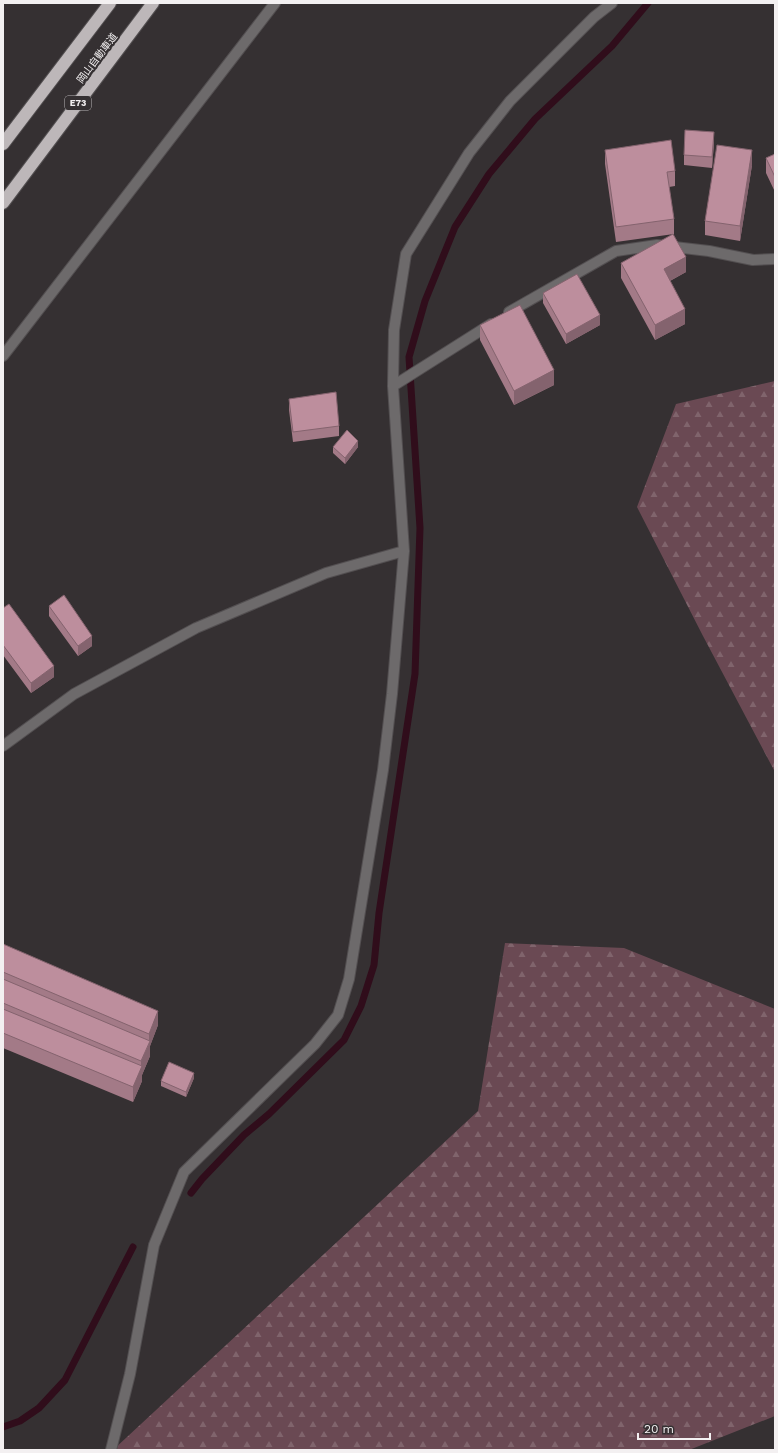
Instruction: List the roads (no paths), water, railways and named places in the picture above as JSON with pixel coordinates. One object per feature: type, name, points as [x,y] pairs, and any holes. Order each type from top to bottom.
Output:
[{"type":"highway","points":[[3,144],[110,3]]},
{"type":"highway","name":"岡山自動車道","points":[[3,203],[153,3]]},
{"type":"street","points":[[3,356],[275,3]]},
{"type":"street","points":[[111,1450],[130,1374],[154,1245],[184,1172],[314,1044],[338,1015],[349,979],[383,770],[392,694],[404,551],[392,386],[394,330],[406,254],[469,153],[510,101],[594,17],[612,3]]},
{"type":"street","points":[[392,386],[511,311],[616,251],[657,244],[709,251],[753,260],[775,259]]},
{"type":"street","points":[[3,746],[74,694],[196,628],[326,573],[404,551]]},
{"type":"waterway","points":[[191,1193],[202,1179],[244,1135],[269,1114],[344,1040],[361,1006],[374,965],[379,913],[415,674],[420,528],[409,357],[425,301],[455,227],[489,174],[535,119],[612,46],[648,3]]},
{"type":"waterway","points":[[3,1427],[20,1421],[39,1408],[65,1380],[133,1247]]}]
